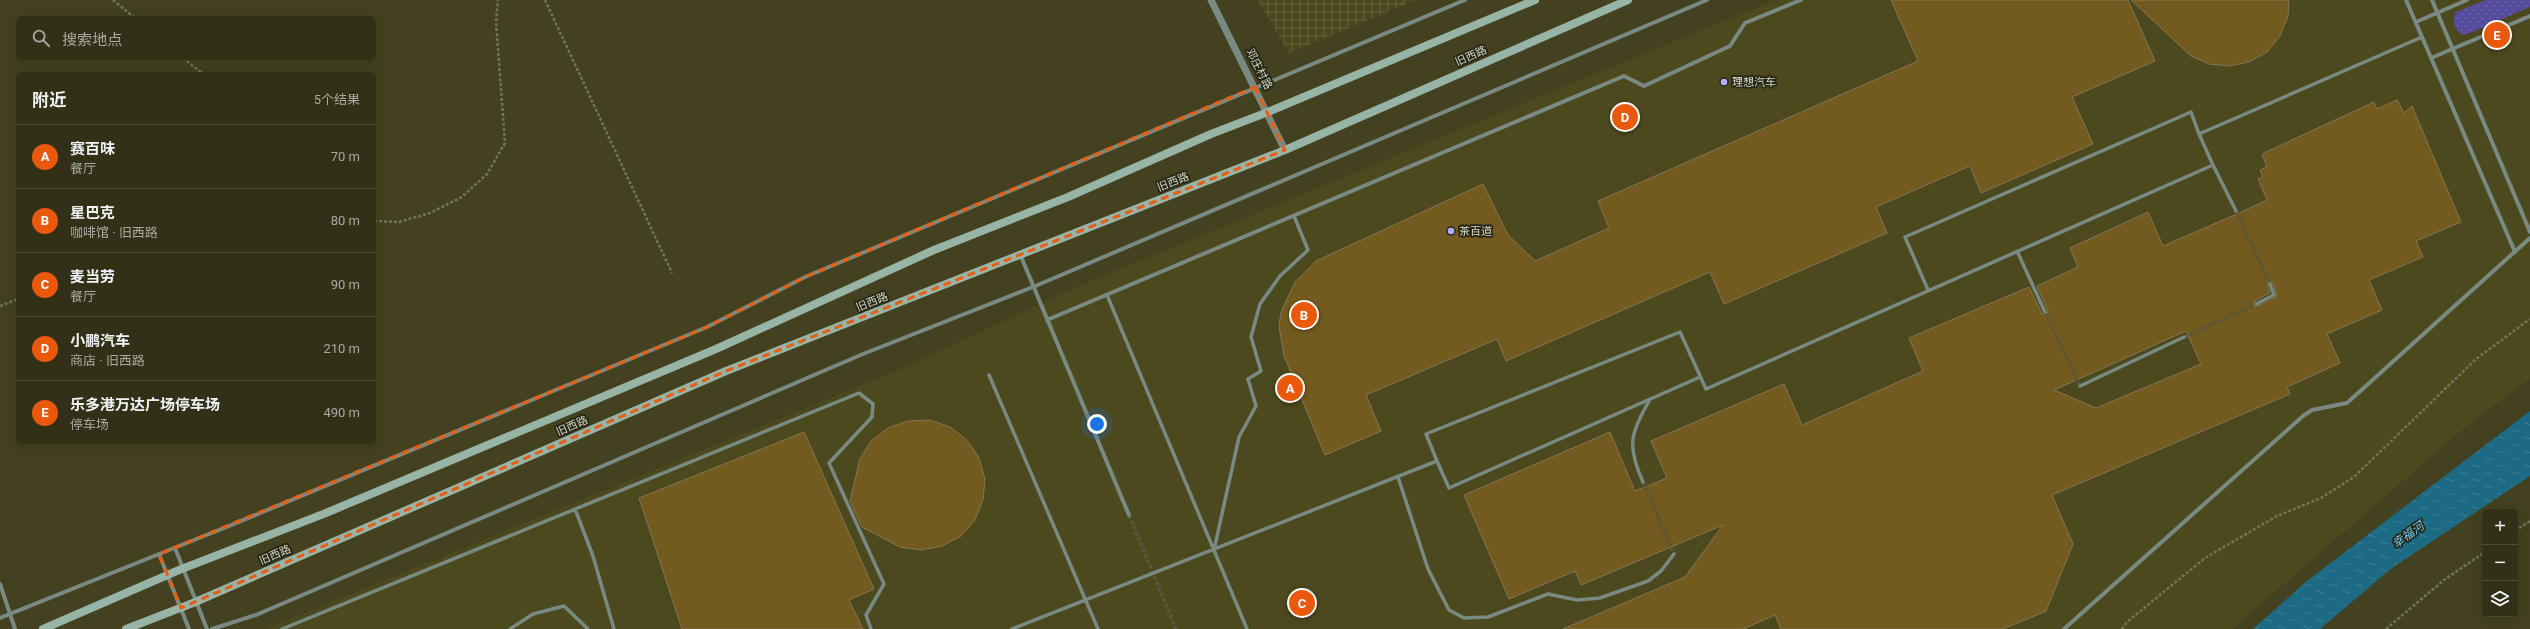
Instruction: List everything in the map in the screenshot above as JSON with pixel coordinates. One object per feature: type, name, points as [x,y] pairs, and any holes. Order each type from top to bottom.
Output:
[{"type":"main road","name":"旧西路","points":[[42,629],[167,574],[370,495],[716,349],[934,250],[1068,197],[1211,134],[1268,112],[1535,0]]},
{"type":"main road","name":"旧西路","points":[[126,629],[196,602],[726,371],[1285,150],[1628,0]]},
{"type":"street","name":"邓庄村路","points":[[1211,0],[1268,112],[1285,150]]},
{"type":"street","points":[[0,618],[175,548],[707,326],[805,277],[1465,0]]},
{"type":"street","points":[[212,629],[256,615],[863,354],[1033,286],[1707,0]]},
{"type":"street","points":[[1047,320],[1624,76],[1644,86],[1730,46],[1745,23],[1802,0]]},
{"type":"street","points":[[2406,0],[2514,252]]},
{"type":"street","points":[[2432,0],[2530,232]]},
{"type":"street","points":[[2416,22],[2467,0]]},
{"type":"street","points":[[2431,58],[2530,16]]},
{"type":"street","points":[[2199,134],[2422,37]]},
{"type":"street","points":[[1928,290],[1905,237],[2190,112],[2236,211]]},
{"type":"street","points":[[1700,377],[1449,488],[1426,434],[1680,332],[1706,389],[2214,164]]},
{"type":"street","points":[[1214,550],[1240,437],[1256,406],[1248,379],[1261,371],[1251,338],[1260,304],[1280,276],[1308,250],[1294,216]]},
{"type":"street","points":[[2064,629],[2303,416],[2312,410],[2347,403],[2530,238]]},
{"type":"street","points":[[2017,251],[2045,312]]},
{"type":"street","points":[[1020,254],[1129,515]]},
{"type":"street","points":[[2256,304],[2274,295],[2270,284]]},
{"type":"street","points":[[1107,295],[1247,629]]},
{"type":"street","points":[[2080,386],[2184,337]]},
{"type":"street","points":[[989,375],[1098,629]]},
{"type":"street","points":[[282,629],[859,392],[873,404],[872,417],[829,463],[884,584],[866,615],[871,629]]},
{"type":"street","points":[[1643,482],[1634,462],[1631,440],[1650,399]]},
{"type":"street","points":[[1012,629],[1437,461]]},
{"type":"street","points":[[1398,477],[1428,570],[1449,610],[1464,618],[1488,617],[1548,594],[1577,600],[1600,598],[1648,580],[1662,570],[1674,554]]},
{"type":"street","points":[[575,509],[593,556],[614,629]]},
{"type":"street","points":[[175,548],[207,629]]},
{"type":"street","points":[[160,554],[189,629]]},
{"type":"street","points":[[0,584],[15,629]]},
{"type":"street","points":[[510,629],[533,614],[564,606],[588,629]]},
{"type":"path","points":[[113,0],[133,16]]},
{"type":"path","points":[[376,221],[399,222],[430,213],[462,197],[487,174],[505,143],[496,22],[498,0]]},
{"type":"path","points":[[545,0],[672,273]]},
{"type":"path","points":[[186,60],[201,72]]},
{"type":"path","points":[[0,306],[16,300]]},
{"type":"path","points":[[2122,629],[2127,622],[2205,558],[2277,516],[2321,498],[2354,477],[2476,359],[2530,319]]},
{"type":"path","points":[[2518,529],[2530,521]]},
{"type":"path","points":[[2386,629],[2444,580],[2482,554]]},
{"type":"highlighted area","points":[[1255,87],[1285,150],[726,371],[181,608],[159,554],[707,327],[805,277]]},
{"type":"shaded area","points":[[1258,0],[1415,0],[1289,53]]},
{"type":"shaded area","points":[[1775,0],[2530,0],[2530,379],[2469,424],[2232,629],[266,629],[894,372],[1074,288]]},
{"type":"shaded area","points":[[2486,0],[2530,0],[2530,7],[2462,35],[2454,25],[2456,12]]},
{"type":"water","name":"幸福河","points":[[2530,411],[2530,476],[2392,568],[2320,629],[2253,629],[2307,581]]},
{"type":"building","points":[[1891,0],[2128,0],[2155,61],[2072,97],[2093,144],[1981,193],[1970,166],[1876,207],[1887,233],[1724,304],[1710,272],[1506,361],[1497,339],[1366,395],[1381,431],[1325,455],[1284,356],[1279,326],[1281,312],[1295,282],[1316,261],[1483,184],[1508,235],[1535,261],[1609,228],[1598,201],[1918,61]]},
{"type":"building","points":[[2131,0],[2289,0],[2288,16],[2280,36],[2267,52],[2249,62],[2230,66],[2209,64],[2191,56]]},
{"type":"building","points":[[2397,100],[2404,113],[2412,106],[2461,222],[2416,241],[2423,257],[2369,280],[2382,310],[2327,334],[2340,363],[2287,387],[2290,394],[2052,495],[2073,544],[2046,611],[2003,629],[1781,629],[1775,615],[1743,629],[1563,629],[1685,577],[1723,525],[1581,585],[1575,571],[1509,599],[1464,495],[1610,432],[1635,491],[1667,478],[1651,441],[1784,384],[1802,425],[1923,371],[1909,338],[2029,287],[2042,314],[2047,315],[2048,311],[2037,286],[2078,267],[2070,248],[2148,212],[2163,246],[2267,200],[2258,179],[2263,177],[2260,170],[2267,167],[2262,154],[2374,102],[2377,109]],"holes":[[[2269,281],[2273,283],[2277,297],[2255,307],[2254,301],[2270,293],[2267,284]],[[2186,331],[2201,364],[2096,408],[2054,390]]]},
{"type":"building","points":[[930,420],[950,427],[967,440],[979,458],[985,479],[983,500],[975,520],[961,536],[942,546],[921,550],[900,547],[862,527],[850,501],[860,459],[871,441],[888,428],[908,421]]},
{"type":"building","points":[[804,432],[874,589],[849,600],[863,629],[682,629],[639,498]]},
{"type":"tunnel","points":[[2236,211],[2270,284]]},
{"type":"tunnel","points":[[2184,337],[2256,304]]},
{"type":"tunnel","points":[[2045,312],[2080,386]]},
{"type":"tunnel","points":[[1643,482],[1674,554]]},
{"type":"tunnel","points":[[1129,515],[1176,629]]},
{"type":"place","name":"乐多港万达广场停车场","points":[[2497,35]]},
{"type":"place","name":"理想汽车","points":[[1724,82]]},
{"type":"place","name":"小鹏汽车","points":[[1625,117]]},
{"type":"place","name":"茶百道","points":[[1451,231]]},
{"type":"place","name":"星巴克","points":[[1304,315]]},
{"type":"place","name":"赛百味","points":[[1290,388]]},
{"type":"place","name":"麦当劳","points":[[1302,603]]}]
